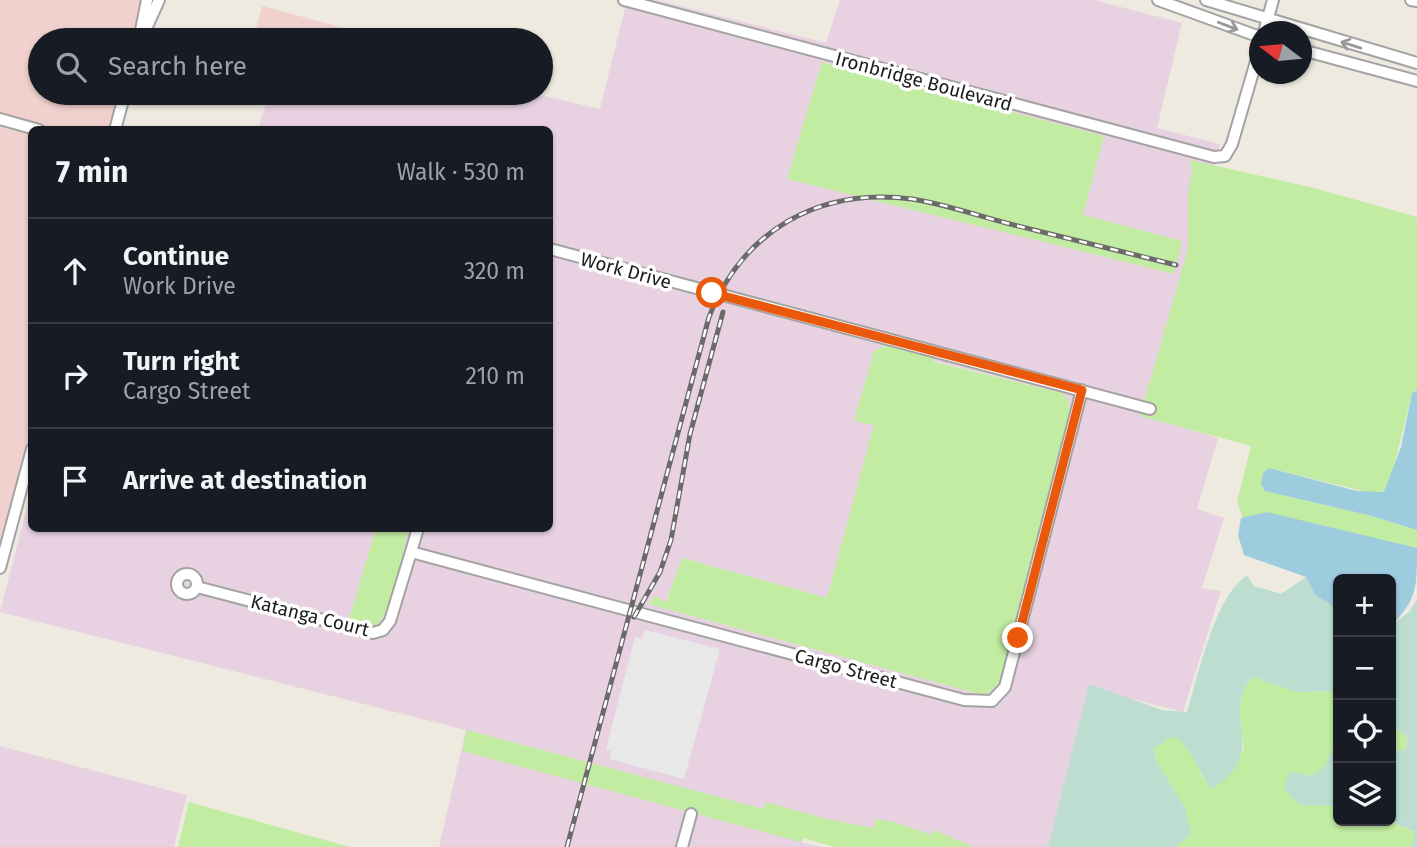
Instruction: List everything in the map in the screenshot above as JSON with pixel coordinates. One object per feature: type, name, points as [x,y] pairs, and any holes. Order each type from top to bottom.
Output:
[{"type":"street","points":[[142,28],[146,0]]},
{"type":"street","points":[[146,28],[159,0]]},
{"type":"street","name":"Ironbridge Boulevard","points":[[624,0],[1214,157],[1226,156],[1232,145],[1249,84]]},
{"type":"street","points":[[1158,0],[1249,33]]},
{"type":"street","points":[[1206,0],[1417,63]]},
{"type":"street","points":[[1267,20],[1273,0]]},
{"type":"street","points":[[1411,0],[1417,2]]},
{"type":"street","points":[[1312,53],[1417,81]]},
{"type":"street","points":[[116,126],[122,105]]},
{"type":"street","points":[[0,119],[28,127]]},
{"type":"street","name":"Work Drive","points":[[553,250],[1150,408]]},
{"type":"street","name":"Cargo Street","points":[[411,552],[964,700],[992,701],[1005,687],[1082,390]]},
{"type":"street","points":[[0,568],[28,464]]},
{"type":"street","points":[[411,552],[417,532]]},
{"type":"street","name":"Katanga Court","points":[[197,587],[373,633],[383,630],[390,621],[411,552]]},
{"type":"street","points":[[682,847],[691,814]]},
{"type":"shaded area","points":[[0,0],[142,0],[136,28],[28,28],[28,105],[117,105],[111,126],[28,126],[28,443],[0,550]]},
{"type":"shaded area","points":[[627,0],[657,0],[826,43],[840,0],[1094,0],[1182,23],[1157,128],[1220,144],[1146,417],[1218,438],[1197,509],[1224,518],[1202,588],[1221,591],[1183,712],[1096,690],[1048,847],[937,847],[809,816],[802,842],[821,847],[439,847],[466,730],[0,612],[28,503],[28,532],[375,532],[349,619],[375,627],[389,607],[407,532],[553,532],[553,126],[259,126],[265,105],[553,105],[553,98],[600,109]],"holes":[[[822,62],[1104,136],[1083,215],[1174,273],[788,179]],[[934,361],[1062,393],[1068,400],[1070,411],[1000,680],[983,695],[648,604],[655,596],[665,603],[683,558],[827,598],[875,424],[854,420]],[[467,730],[806,821],[801,842]]]},
{"type":"shaded area","points":[[262,6],[344,28],[256,28]]},
{"type":"shaded area","points":[[645,630],[720,649],[684,779],[609,759],[611,751],[606,749],[635,637],[642,639]]},
{"type":"shaded area","points":[[0,746],[187,795],[174,847],[0,847]]},
{"type":"green space","points":[[822,62],[1104,136],[1083,215],[1182,241],[1174,274],[787,179]]},
{"type":"green space","points":[[1190,160],[1314,188],[1417,217],[1417,390],[1412,393],[1390,482],[1384,492],[1375,494],[1269,468],[1261,484],[1265,491],[1368,515],[1417,530],[1417,548],[1263,513],[1243,518],[1237,502],[1251,446],[1140,416],[1188,249],[1188,194],[1192,169]]},
{"type":"green space","points":[[888,344],[933,357],[934,362],[1062,393],[1068,400],[1070,411],[1000,680],[992,691],[983,695],[648,604],[655,596],[666,602],[682,558],[827,598],[874,425],[854,421],[874,351]]},
{"type":"green space","points":[[375,532],[407,532],[393,595],[382,619],[375,627],[349,619]]},
{"type":"green space","points":[[1247,576],[1254,586],[1281,594],[1306,577],[1315,595],[1333,606],[1333,691],[1297,692],[1253,677],[1243,692],[1240,706],[1242,747],[1239,761],[1230,775],[1212,789],[1187,748],[1174,736],[1154,748],[1156,760],[1186,810],[1191,834],[1176,847],[1048,847],[1089,684],[1162,710],[1187,712],[1209,638],[1226,600]]},
{"type":"green space","points":[[1417,599],[1417,847],[1411,847],[1415,832],[1396,824],[1396,751],[1406,749],[1408,737],[1396,729],[1396,622],[1410,611]]},
{"type":"green space","points":[[1253,677],[1297,692],[1333,691],[1333,752],[1325,768],[1309,776],[1333,801],[1333,826],[1396,826],[1396,824],[1416,833],[1411,847],[1176,847],[1191,834],[1186,810],[1156,760],[1154,748],[1174,735],[1190,748],[1203,778],[1244,750],[1240,711],[1247,685]]},
{"type":"green space","points":[[1396,729],[1408,736],[1406,749],[1396,751]]},
{"type":"green space","points":[[467,730],[764,809],[766,802],[873,828],[876,819],[894,822],[932,835],[934,830],[974,847],[835,847],[803,838],[801,842],[462,751]]},
{"type":"green space","points":[[1333,752],[1333,806],[1300,805],[1284,789],[1290,771],[1310,776],[1325,767]]},
{"type":"green space","points":[[189,802],[350,847],[178,847]]},
{"type":"water","points":[[1417,390],[1417,530],[1368,515],[1265,491],[1261,484],[1263,473],[1269,468],[1357,491],[1384,492],[1401,447],[1412,393]]},
{"type":"water","points":[[1267,512],[1417,548],[1416,584],[1411,600],[1396,620],[1396,574],[1333,574],[1333,606],[1315,595],[1306,577],[1244,555],[1238,535],[1241,518]]},
{"type":"railway","points":[[567,847],[709,317],[724,286],[742,260],[764,238],[788,221],[816,208],[846,200],[878,197],[912,199],[1176,265]]},
{"type":"railway","points":[[634,617],[660,572],[671,540],[690,434],[723,312]]},
{"type":"route","points":[[712,293],[1082,390],[1018,638]]}]
